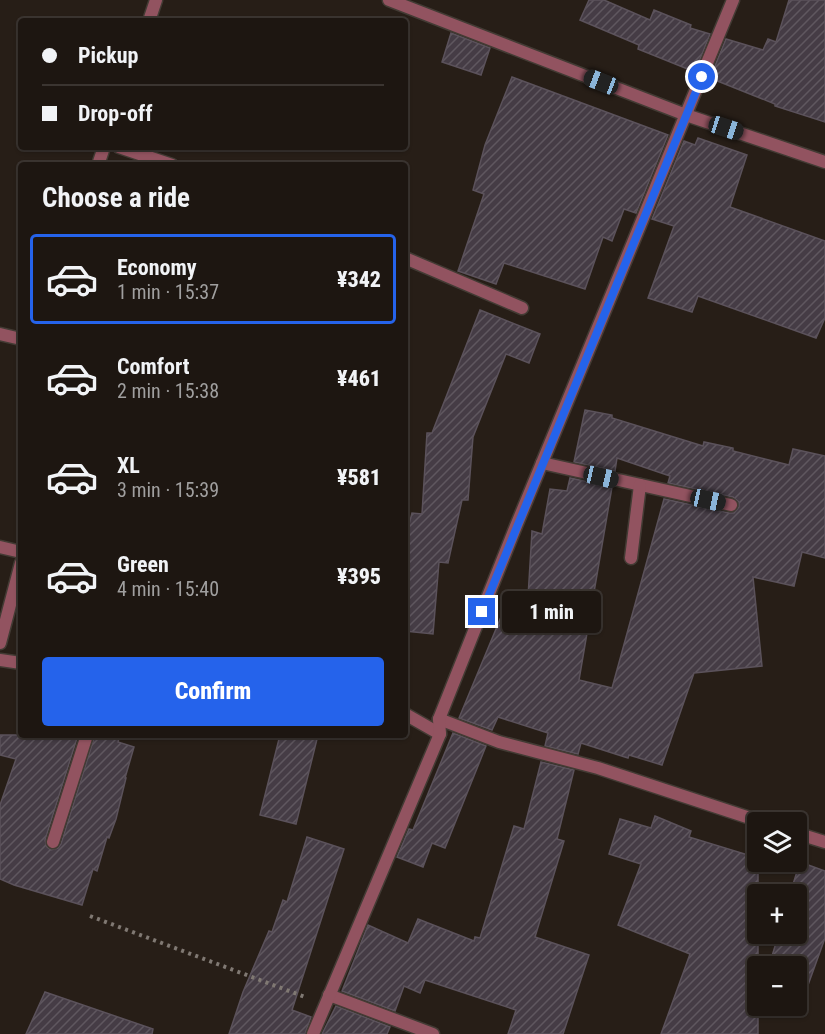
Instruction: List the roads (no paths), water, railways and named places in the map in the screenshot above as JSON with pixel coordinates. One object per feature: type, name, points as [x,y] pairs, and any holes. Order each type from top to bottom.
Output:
[{"type":"street","points":[[150,18],[156,0]]},
{"type":"street","points":[[389,0],[686,115],[825,162]]},
{"type":"street","points":[[313,1034],[440,734],[439,719],[733,0]]},
{"type":"street","points":[[128,150],[163,162]]},
{"type":"street","points":[[408,259],[522,309]]},
{"type":"street","points":[[0,334],[18,338]]},
{"type":"street","points":[[542,463],[731,505]]},
{"type":"street","points":[[631,558],[640,485]]},
{"type":"street","points":[[0,547],[18,551]]},
{"type":"street","points":[[0,643],[18,574]]},
{"type":"street","points":[[0,660],[18,663]]},
{"type":"street","points":[[408,716],[440,734]]},
{"type":"street","points":[[439,719],[499,742],[598,768],[747,817]]},
{"type":"street","points":[[53,842],[86,738]]},
{"type":"street","points":[[807,836],[825,842]]},
{"type":"street","points":[[327,1000],[433,1034]]}]
